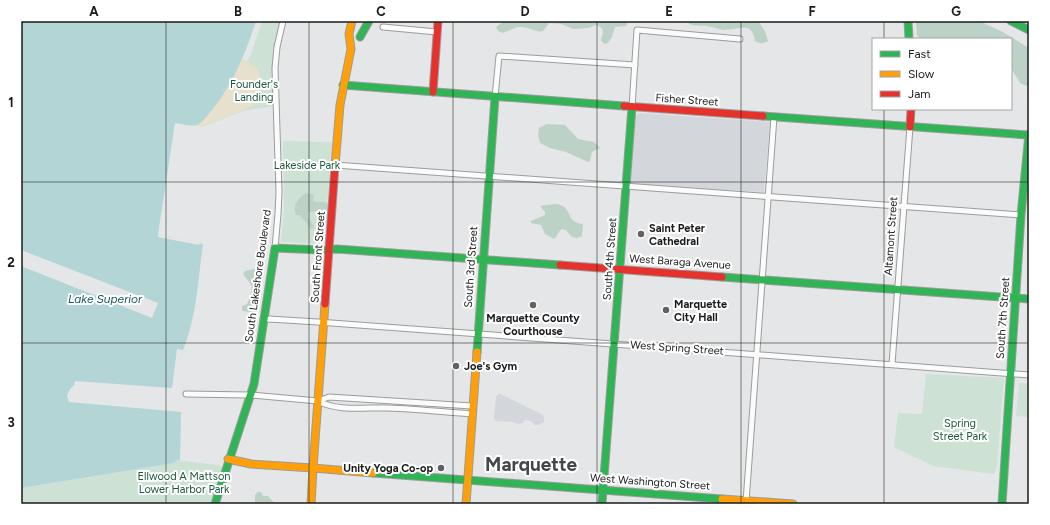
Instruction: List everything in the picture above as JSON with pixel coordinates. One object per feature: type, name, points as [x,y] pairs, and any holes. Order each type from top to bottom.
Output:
[{"type":"main road","name":"South Front Street","points":[[311,504],[335,165],[343,85],[351,49],[349,34],[352,21]]},
{"type":"main road","name":"South Front Street","points":[[351,49],[360,37],[364,21]]},
{"type":"main road","points":[[360,37],[369,21]]},
{"type":"main road","points":[[433,92],[438,21]]},
{"type":"main road","points":[[908,21],[909,38]]},
{"type":"main road","points":[[1011,21],[1029,30]]},
{"type":"main road","name":"Fisher Street","points":[[343,85],[910,127],[1029,134]]},
{"type":"main road","name":"South 3rd Street","points":[[466,504],[495,97]]},
{"type":"main road","name":"South 4th Street","points":[[602,504],[632,107]]},
{"type":"main road","name":"Altamont Street","points":[[910,110],[910,127]]},
{"type":"main road","name":"South 7th Street","points":[[1002,504],[1021,215],[1029,134]]},
{"type":"main road","name":"West Baraga Avenue","points":[[275,248],[337,249],[1029,299]]},
{"type":"main road","name":"South Lakeshore Boulevard","points":[[215,504],[228,459],[254,384],[275,248]]},
{"type":"main road","name":"West Washington Street","points":[[228,459],[251,464],[746,502],[793,504]]},
{"type":"street","name":"South Lakeshore Boulevard","points":[[275,248],[279,192],[275,68],[277,47],[283,21]]},
{"type":"street","points":[[383,27],[437,32]]},
{"type":"street","name":"South 4th Street","points":[[632,107],[636,30],[740,39]]},
{"type":"street","name":"South 3rd Street","points":[[495,97],[498,56],[635,65]]},
{"type":"street","points":[[746,502],[774,116]]},
{"type":"street","name":"Altamont Street","points":[[892,364],[910,127]]},
{"type":"street","points":[[335,165],[1021,215]]},
{"type":"street","name":"West Spring Street","points":[[263,320],[324,322],[1029,375]]},
{"type":"street","points":[[186,394],[250,395],[318,401],[327,406],[387,408],[472,414]]},
{"type":"street","points":[[318,401],[329,397],[472,406]]},
{"type":"shaded area","points":[[640,113],[770,122],[764,192],[629,185],[635,116]]},
{"type":"shaded area","points":[[498,394],[503,395],[543,415],[544,422],[535,425],[531,421],[525,420],[523,423],[518,424],[513,422],[496,421],[494,418],[496,397]]},
{"type":"green space","name":"Founder's Landing","points":[[262,21],[281,21],[273,56],[273,106],[243,111],[199,128],[220,109],[236,85],[251,54]]},
{"type":"green space","points":[[504,21],[628,22],[626,26],[615,27],[612,37],[608,43],[604,44],[601,40],[603,32],[602,28],[596,25],[588,28],[573,29],[561,24],[549,23],[543,31],[520,27],[503,33],[498,31],[496,27]]},
{"type":"green space","points":[[689,21],[758,21],[765,31],[768,41],[765,43],[758,43],[755,41],[751,30],[747,28],[723,30],[707,26],[692,25],[689,24]]},
{"type":"green space","points":[[916,21],[979,21],[1001,31],[1029,48],[1029,87],[1020,83],[1012,70],[1012,38],[919,38],[917,35]]},
{"type":"green space","points":[[547,124],[565,125],[578,139],[594,142],[600,148],[592,152],[590,161],[588,162],[566,152],[550,148],[540,143],[538,135],[539,128]]},
{"type":"green space","name":"Lakeside Park","points":[[283,141],[332,142],[324,243],[281,242],[284,212]]},
{"type":"green space","points":[[306,193],[314,195],[313,199],[315,202],[324,202],[328,204],[326,224],[324,223],[323,216],[320,211],[308,212],[308,217],[314,226],[313,229],[311,229],[300,215],[296,215],[296,202]]},
{"type":"green space","points":[[554,204],[565,207],[573,220],[577,223],[583,224],[582,236],[577,238],[572,237],[566,230],[562,229],[554,239],[545,234],[541,225],[531,223],[531,221],[545,215],[545,212],[540,206]]},
{"type":"green space","points":[[258,264],[263,266],[257,313],[242,311],[242,306],[247,304],[252,289],[251,285],[243,274],[245,271],[254,269]]},
{"type":"green space","name":"Spring Street Park","points":[[926,374],[1004,378],[997,466],[994,474],[933,466],[894,447],[898,413],[922,414]]},
{"type":"green space","points":[[1019,383],[1029,384],[1029,417],[1016,416]]},
{"type":"green space","name":"Ellwood A Mattson Lower Harbor Park","points":[[177,460],[217,465],[225,468],[215,504],[21,504],[21,488],[174,463]]},
{"type":"green space","points":[[258,492],[261,492],[263,496],[268,496],[275,504],[255,504],[255,495]]},
{"type":"sand","points":[[256,21],[242,58],[259,70],[260,95],[255,104],[244,110],[202,126],[189,126]]},
{"type":"water","name":"Lake Superior","points":[[21,21],[256,21],[247,47],[236,71],[224,94],[216,105],[201,123],[191,126],[175,123],[158,234],[203,244],[194,311],[188,337],[183,350],[177,349],[172,388],[75,381],[67,395],[69,402],[181,412],[180,460],[177,460],[174,463],[21,488]]},
{"type":"pier","points":[[158,234],[200,243],[199,245],[158,237]]},
{"type":"pier","points":[[21,250],[158,303],[152,318],[21,266]]},
{"type":"waterway","points":[[967,21],[997,38]]},
{"type":"waterway","points":[[1012,47],[1029,56]]},
{"type":"traffic: fast","points":[[360,37],[369,21]]},
{"type":"traffic: fast","points":[[908,21],[909,38]]},
{"type":"traffic: fast","points":[[1011,21],[1029,30]]},
{"type":"traffic: fast","points":[[343,85],[624,106]]},
{"type":"traffic: fast","points":[[477,352],[495,97]]},
{"type":"traffic: fast","points":[[603,490],[632,107]]},
{"type":"traffic: fast","points":[[763,116],[1028,135]]},
{"type":"traffic: fast","points":[[1002,504],[1021,215],[1029,134]]},
{"type":"traffic: fast","points":[[215,504],[254,384],[275,248],[321,250],[337,249],[560,265]]},
{"type":"traffic: fast","points":[[722,277],[1029,299]]},
{"type":"traffic: fast","points":[[373,473],[722,499]]},
{"type":"traffic: fast","points":[[602,504],[603,490]]},
{"type":"traffic: slow","points":[[335,166],[340,105],[351,49],[349,34],[352,21]]},
{"type":"traffic: slow","points":[[325,304],[313,468],[373,473]]},
{"type":"traffic: slow","points":[[466,504],[477,352]]},
{"type":"traffic: slow","points":[[228,459],[251,464],[313,468],[311,504]]},
{"type":"traffic: slow","points":[[722,499],[793,504]]},
{"type":"traffic: jam","points":[[433,92],[438,21]]},
{"type":"traffic: jam","points":[[624,106],[763,116]]},
{"type":"traffic: jam","points":[[910,127],[911,110]]},
{"type":"traffic: jam","points":[[325,304],[335,166]]},
{"type":"traffic: jam","points":[[560,265],[722,277]]},
{"type":"place","name":"Saint Peter Cathedral","points":[[641,234]]},
{"type":"place","name":"Marquette County Courthouse","points":[[533,305]]},
{"type":"place","name":"Marquette City Hall","points":[[666,310]]},
{"type":"place","name":"Joe's Gym","points":[[456,366]]},
{"type":"place","name":"Unity Yoga Co-op","points":[[441,468]]},
{"type":"district","name":"Marquette","points":[[531,464]]}]
